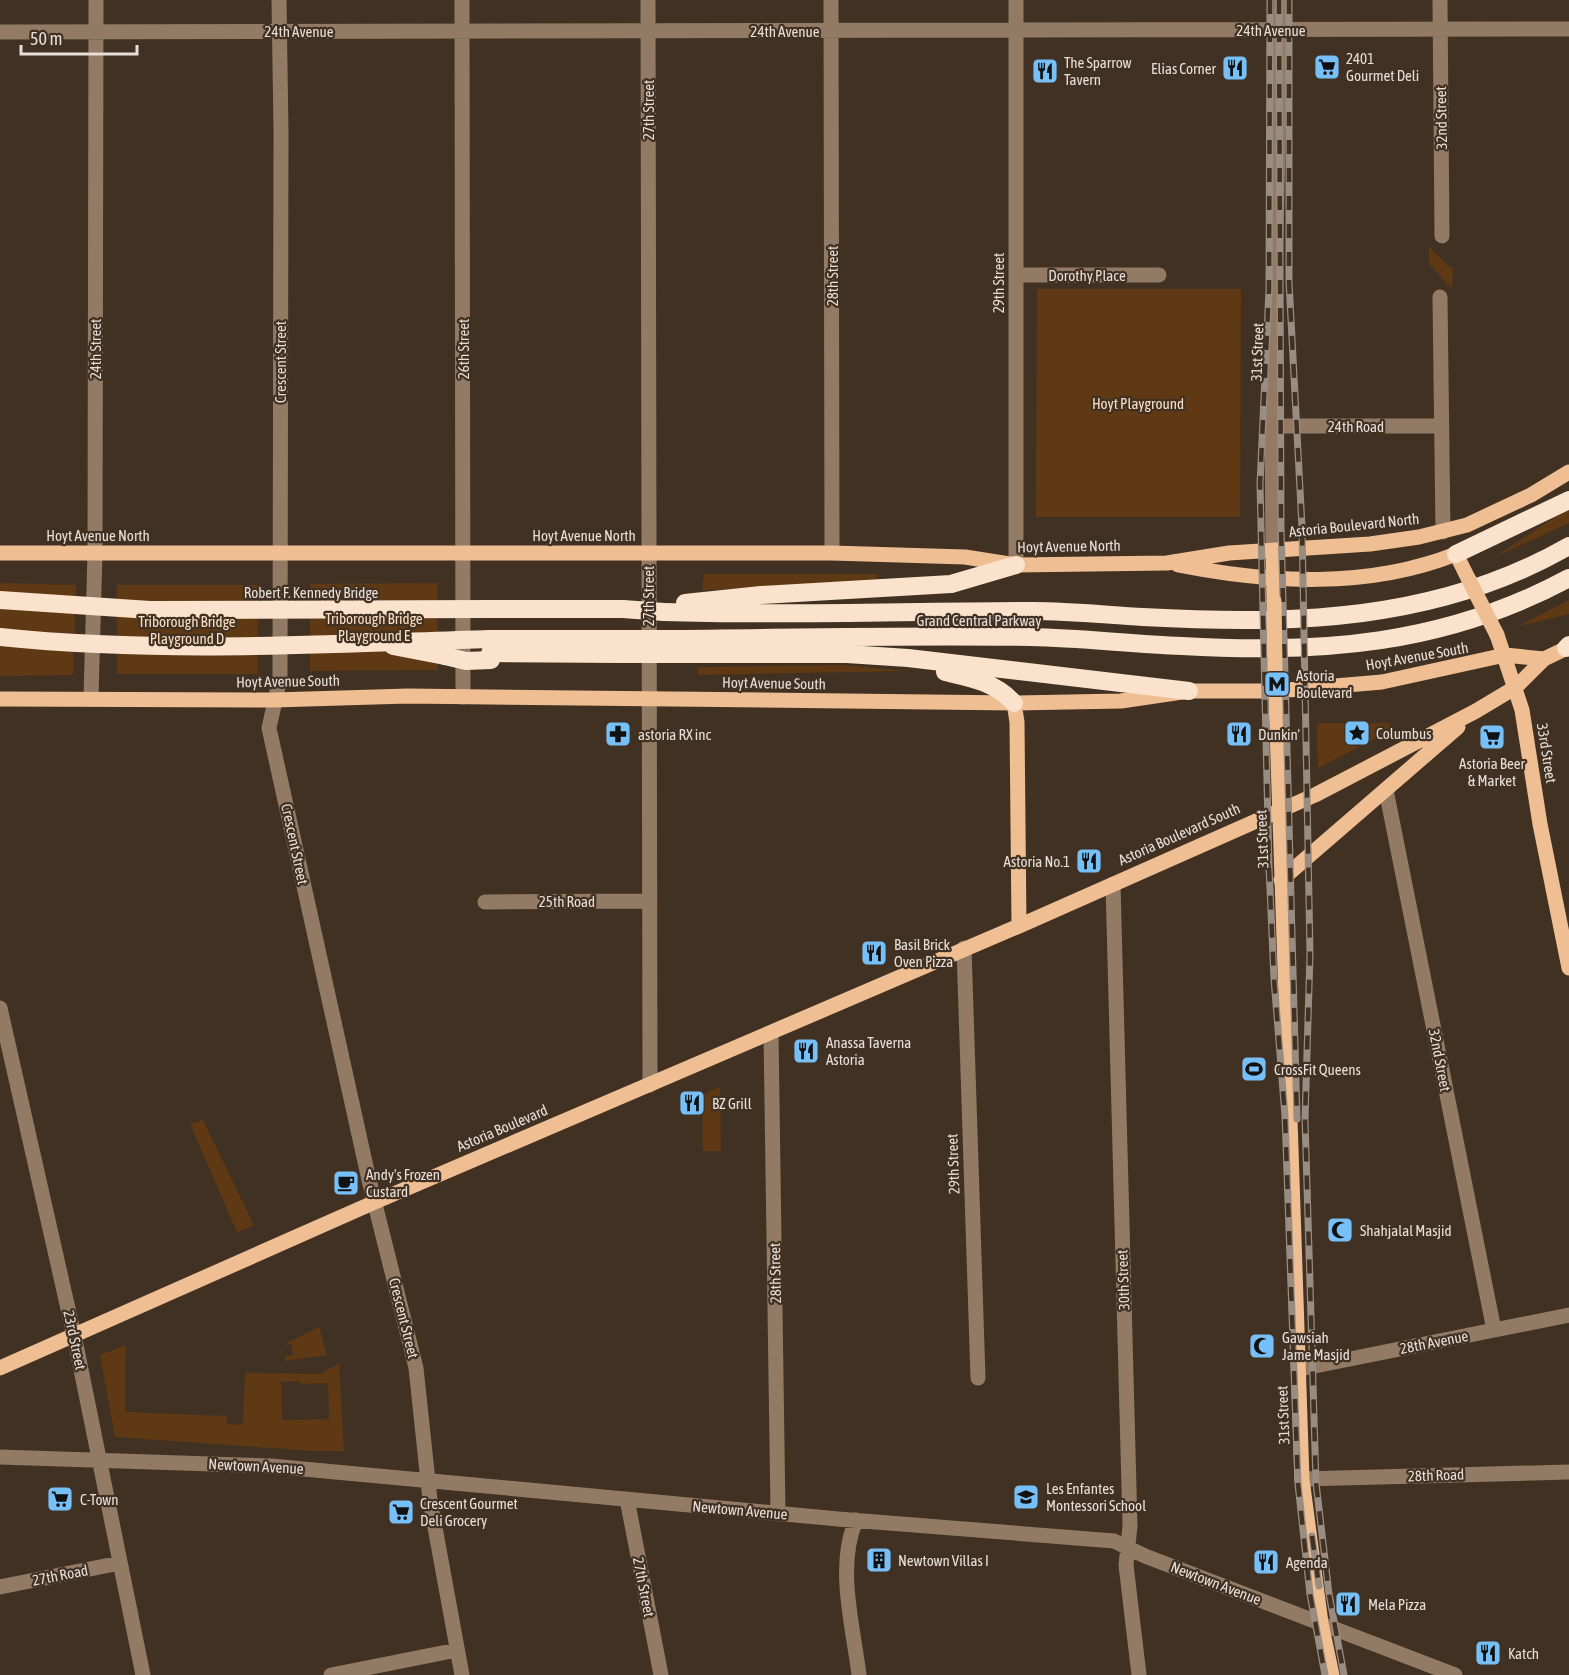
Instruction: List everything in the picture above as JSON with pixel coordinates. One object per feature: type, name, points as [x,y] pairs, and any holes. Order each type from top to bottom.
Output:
[{"type":"highway","points":[[1456,554],[1509,531],[1569,500]]},
{"type":"highway","name":"Grand Central Parkway","points":[[622,609],[663,608],[733,614],[1035,611],[1212,620],[1338,616],[1384,612],[1434,602],[1514,574],[1569,546]]},
{"type":"highway","points":[[663,608],[761,595],[951,584],[1016,565]]},
{"type":"highway","name":"Grand Central Parkway","points":[[376,642],[490,651],[624,652],[991,637],[1228,648],[1349,645],[1407,637],[1464,623],[1528,599],[1569,578]]},
{"type":"highway","name":"Robert F. Kennedy Bridge","points":[[0,600],[150,610],[622,609]]},
{"type":"highway","points":[[0,637],[150,647],[376,642],[466,661],[490,651]]},
{"type":"highway","points":[[668,652],[847,654],[908,658],[1189,691]]},
{"type":"highway","points":[[668,652],[913,667],[986,682],[1004,692],[1014,703]]},
{"type":"main road","name":"Astoria Boulevard North","points":[[1273,551],[1370,544],[1443,532],[1480,519],[1531,495],[1569,472]]},
{"type":"main road","name":"Hoyt Avenue North","points":[[0,553],[832,553],[965,557],[1016,565],[1167,563],[1229,553],[1273,551]]},
{"type":"main road","name":"31st Street","points":[[1273,551],[1281,880],[1300,1370],[1302,1479],[1321,1623],[1332,1675]]},
{"type":"main road","points":[[1274,578],[1323,579],[1383,574],[1414,569],[1456,554]]},
{"type":"main road","name":"33rd Street","points":[[1456,554],[1497,635],[1516,687],[1569,968]]},
{"type":"main road","name":"Hoyt Avenue North","points":[[1167,563],[1229,575],[1274,578]]},
{"type":"main road","name":"Astoria Boulevard South","points":[[1019,926],[1315,795],[1476,711],[1516,687],[1544,659],[1568,647]]},
{"type":"main road","name":"Hoyt Avenue South","points":[[0,699],[91,697],[274,700],[463,697],[1014,703],[1121,701],[1189,691],[1276,691],[1398,681],[1505,656],[1544,659]]},
{"type":"main road","points":[[1014,703],[1017,722],[1019,926]]},
{"type":"main road","points":[[1281,880],[1476,711]]},
{"type":"main road","name":"Astoria Boulevard","points":[[0,1368],[375,1202],[1019,926]]},
{"type":"street","name":"24th Street","points":[[91,697],[94,553],[96,0]]},
{"type":"street","name":"Crescent Street","points":[[279,0],[281,131],[280,678],[269,728],[375,1202],[416,1368],[427,1480],[462,1675]]},
{"type":"street","name":"26th Street","points":[[462,0],[463,697]]},
{"type":"street","name":"27th Street","points":[[648,0],[650,1084]]},
{"type":"street","name":"28th Street","points":[[831,0],[832,553]]},
{"type":"street","name":"29th Street","points":[[1016,0],[1016,565]]},
{"type":"street","name":"31st Street","points":[[1273,551],[1272,426],[1281,0]]},
{"type":"street","name":"32nd Street","points":[[1440,0],[1442,236]]},
{"type":"street","name":"24th Avenue","points":[[0,32],[1569,29]]},
{"type":"street","name":"Dorothy Place","points":[[1016,275],[1158,275]]},
{"type":"street","points":[[1440,297],[1443,532]]},
{"type":"street","name":"24th Road","points":[[1272,426],[1440,426]]},
{"type":"street","name":"32nd Street","points":[[1386,790],[1494,1330]]},
{"type":"street","name":"30th Street","points":[[1113,884],[1129,1547],[1126,1565],[1139,1675]]},
{"type":"street","name":"25th Road","points":[[485,902],[649,901]]},
{"type":"street","name":"29th Street","points":[[964,948],[978,1378]]},
{"type":"street","name":"23rd Street","points":[[0,1008],[74,1335],[143,1675]]},
{"type":"street","name":"28th Street","points":[[771,1033],[778,1514]]},
{"type":"street","name":"28th Avenue","points":[[1300,1370],[1569,1315]]},
{"type":"street","name":"Newtown Avenue","points":[[0,1457],[271,1466],[778,1514],[1114,1541],[1145,1556],[1455,1675]]},
{"type":"street","name":"28th Road","points":[[1302,1479],[1569,1472]]},
{"type":"street","name":"27th Street","points":[[627,1499],[661,1675]]},
{"type":"street","points":[[856,1520],[848,1540],[846,1567],[859,1675]]},
{"type":"street","name":"27th Road","points":[[0,1587],[120,1563]]},
{"type":"street","points":[[331,1675],[457,1650]]},
{"type":"green space","points":[[1429,247],[1451,268],[1453,265],[1452,289],[1429,264]]},
{"type":"green space","name":"Hoyt Playground","points":[[1037,289],[1241,289],[1240,517],[1036,517]]},
{"type":"green space","points":[[1569,508],[1569,523],[1493,558]]},
{"type":"green space","points":[[704,574],[878,574],[877,579],[755,589],[702,590]]},
{"type":"green space","points":[[0,583],[76,585],[73,675],[0,676]]},
{"type":"green space","name":"Triborough Bridge Playground E","points":[[437,583],[438,670],[310,671],[310,584]]},
{"type":"green space","name":"Triborough Bridge Playground D","points":[[117,585],[258,585],[257,674],[117,674]]},
{"type":"green space","points":[[1569,600],[1569,614],[1516,627]]},
{"type":"green space","points":[[844,665],[908,671],[698,675],[698,667]]},
{"type":"green space","points":[[1317,723],[1389,723],[1391,731],[1318,768]]},
{"type":"green space","points":[[720,1087],[721,1151],[703,1151],[702,1095]]},
{"type":"green space","points":[[203,1120],[254,1226],[237,1232],[190,1124]]},
{"type":"green space","points":[[319,1327],[327,1355],[285,1361],[285,1356],[293,1355],[291,1344],[283,1345]]},
{"type":"green space","points":[[126,1345],[125,1412],[227,1416],[226,1423],[238,1425],[243,1423],[245,1373],[321,1374],[339,1363],[344,1451],[314,1451],[115,1437],[100,1355]],"holes":[[[299,1381],[300,1384],[328,1383],[329,1419],[282,1420],[281,1382]]]},
{"type":"railway","points":[[1270,0],[1269,289],[1260,484],[1269,867],[1274,979],[1285,1116],[1298,1484],[1310,1594],[1325,1675]]},
{"type":"railway","points":[[1279,0],[1281,527],[1297,1119]]},
{"type":"railway","points":[[1289,0],[1289,282],[1302,527],[1310,954],[1305,1119],[1316,1483],[1329,1594],[1344,1675]]},
{"type":"railway","points":[[1312,1536],[1319,1586]]},
{"type":"place","name":"2401 Gourmet Deli","points":[[1327,67]]},
{"type":"place","name":"Elias Corner","points":[[1235,68]]},
{"type":"place","name":"The Sparrow Tavern","points":[[1045,71]]},
{"type":"place","name":"Astoria Boulevard","points":[[1277,684]]},
{"type":"place","name":"Columbus","points":[[1357,733]]},
{"type":"place","name":"astoria RX inc","points":[[618,734]]},
{"type":"place","name":"Dunkin'","points":[[1239,734]]},
{"type":"place","name":"Astoria Beer & Market","points":[[1492,737]]},
{"type":"place","name":"Astoria No.1","points":[[1089,861]]},
{"type":"place","name":"Basil Brick Oven Pizza","points":[[874,953]]},
{"type":"place","name":"Anassa Taverna Astoria","points":[[806,1051]]},
{"type":"place","name":"CrossFit Queens","points":[[1254,1069]]},
{"type":"place","name":"BZ Grill","points":[[692,1103]]},
{"type":"place","name":"Andy's Frozen Custard","points":[[346,1183]]},
{"type":"place","name":"Shahjalal Masjid","points":[[1340,1230]]},
{"type":"place","name":"Gawsiah Jame Masjid","points":[[1262,1346]]},
{"type":"place","name":"Les Enfantes Montessori School","points":[[1026,1497]]},
{"type":"place","name":"C-Town","points":[[60,1499]]},
{"type":"place","name":"Crescent Gourmet Deli Grocery","points":[[401,1512]]},
{"type":"place","name":"Newtown Villas I","points":[[879,1560]]},
{"type":"place","name":"Agenda","points":[[1266,1562]]},
{"type":"place","name":"Mela Pizza","points":[[1348,1604]]},
{"type":"place","name":"Katch","points":[[1488,1653]]}]
